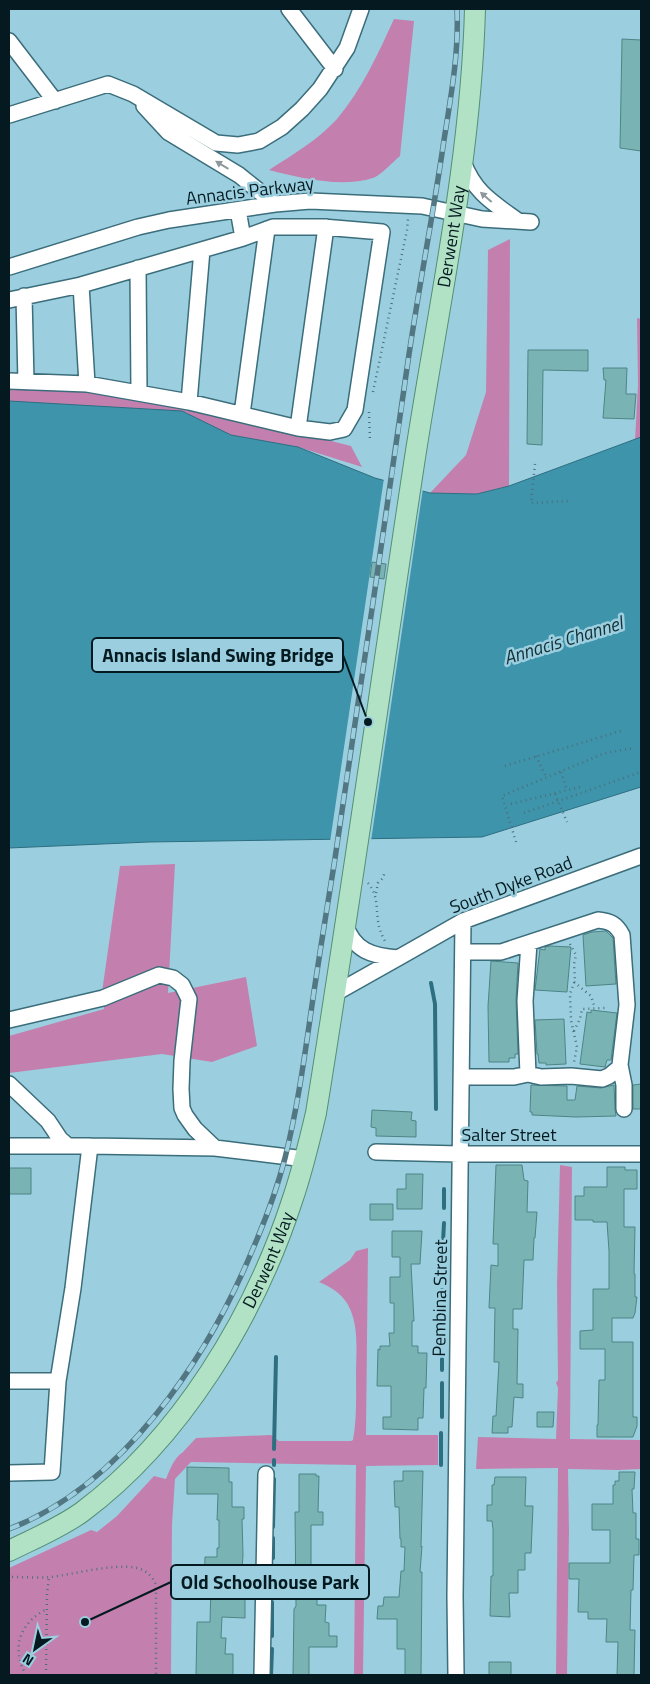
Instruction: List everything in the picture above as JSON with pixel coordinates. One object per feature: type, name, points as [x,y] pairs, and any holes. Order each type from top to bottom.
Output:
[{"type":"main road","name":"Derwent Way","points":[[9,1551],[81,1513],[114,1486],[139,1462],[174,1421],[202,1383],[243,1317],[271,1258],[292,1202],[305,1159],[316,1113],[345,924],[359,874],[414,461],[456,214],[463,162],[474,50],[475,9]]},
{"type":"street","points":[[289,9],[335,69]]},
{"type":"street","points":[[9,115],[108,84],[133,94],[216,143],[238,145],[259,141],[282,127],[308,102],[335,69],[347,48],[361,9]]},
{"type":"street","points":[[9,41],[55,101]]},
{"type":"street","points":[[133,94],[168,132],[239,175],[275,204]]},
{"type":"street","name":"Annacis Parkway","points":[[9,267],[169,220],[310,200],[434,207],[482,219],[525,222],[486,198],[476,188],[463,162]]},
{"type":"street","points":[[238,210],[243,238]]},
{"type":"street","points":[[9,300],[81,285],[243,238],[273,227],[326,227],[382,232],[355,410],[344,429],[330,432],[298,428],[189,402],[86,384],[9,381]]},
{"type":"street","points":[[298,428],[326,227]]},
{"type":"street","points":[[242,414],[267,229]]},
{"type":"street","points":[[189,402],[202,250]]},
{"type":"street","points":[[138,268],[139,392]]},
{"type":"street","points":[[81,285],[86,384]]},
{"type":"street","points":[[24,296],[26,382]]},
{"type":"street","name":"South Dyke Road","points":[[334,994],[394,953],[463,921],[641,856]]},
{"type":"street","points":[[463,952],[501,952],[598,920],[608,921],[617,926],[622,935],[627,1005],[620,1067],[624,1085],[624,1109]]},
{"type":"street","name":"Pembina Street","points":[[456,1675],[455,1596],[463,921]]},
{"type":"street","points":[[345,924],[348,934],[353,941],[363,949],[372,954],[394,953]]},
{"type":"street","points":[[528,1074],[526,1001],[529,943]]},
{"type":"street","points":[[9,1020],[103,998],[159,975],[173,978],[182,985],[189,999],[182,1061],[182,1108],[185,1116],[195,1129],[215,1148]]},
{"type":"street","points":[[461,1077],[514,1077],[528,1074],[541,1077],[572,1076],[602,1079],[620,1067]]},
{"type":"street","points":[[9,1084],[48,1121],[60,1139],[68,1146]]},
{"type":"street","points":[[9,1146],[215,1148],[305,1159]]},
{"type":"street","points":[[9,1474],[52,1472],[58,1381],[73,1288],[90,1146]]},
{"type":"street","name":"Salter Street","points":[[376,1152],[641,1154]]},
{"type":"street","points":[[9,1381],[58,1381]]},
{"type":"street","points":[[262,1675],[266,1474]]},
{"type":"path","points":[[372,396],[407,230],[410,205]]},
{"type":"path","points":[[370,441],[369,413],[371,405]]},
{"type":"path","points":[[534,464],[531,504],[569,501]]},
{"type":"path","points":[[505,766],[624,730]]},
{"type":"path","points":[[516,842],[502,796],[605,754],[634,748]]},
{"type":"path","points":[[536,756],[546,778]]},
{"type":"path","points":[[561,772],[567,790]]},
{"type":"path","points":[[524,814],[641,772]]},
{"type":"path","points":[[511,804],[580,787]]},
{"type":"path","points":[[555,794],[567,822]]},
{"type":"path","points":[[385,871],[383,878],[378,883],[376,894],[378,921],[381,933],[394,953]]},
{"type":"path","points":[[359,874],[376,894]]},
{"type":"path","points":[[564,931],[576,955],[574,982],[570,994],[571,1020],[577,1047],[572,1076]]},
{"type":"path","points":[[574,982],[591,996],[595,1008]]},
{"type":"path","points":[[574,1031],[580,1019],[582,1008],[606,1008]]},
{"type":"path","points":[[9,1581],[12,1577],[49,1577],[118,1567],[137,1568],[153,1578],[156,1585],[156,1675]]},
{"type":"path","points":[[46,1675],[46,1594],[49,1577]]},
{"type":"path","points":[[26,1675],[19,1657],[19,1640],[37,1614],[47,1609]]},
{"type":"shaded area","points":[[394,19],[414,21],[400,156],[376,177],[361,181],[321,181],[269,170],[296,153],[330,127],[337,119],[362,83]]},
{"type":"shaded area","points":[[510,239],[509,486],[477,494],[430,493],[466,455],[486,392],[488,250]]},
{"type":"shaded area","points":[[637,318],[641,319],[641,437],[635,440],[638,385]]},
{"type":"shaded area","points":[[9,385],[100,391],[180,403],[351,446],[362,467],[298,447],[9,458]]},
{"type":"shaded area","points":[[175,864],[168,993],[246,977],[257,1046],[212,1062],[162,1054],[9,1073],[9,1036],[104,1009],[102,992],[120,866]]},
{"type":"shaded area","points":[[560,1165],[572,1167],[570,1439],[641,1440],[641,1469],[568,1469],[567,1675],[556,1675],[558,1468],[476,1469],[478,1437],[556,1439]]},
{"type":"shaded area","points":[[368,1248],[366,1435],[438,1435],[438,1465],[366,1466],[363,1675],[354,1675],[356,1465],[191,1462],[175,1479],[172,1525],[171,1675],[9,1675],[9,1568],[91,1530],[97,1532],[117,1516],[154,1476],[166,1479],[177,1457],[196,1438],[271,1435],[279,1441],[353,1440],[356,1407],[355,1325],[345,1300],[333,1289],[319,1282],[350,1260],[356,1251]]},
{"type":"water","name":"Annacis Channel","points":[[9,401],[182,411],[231,435],[298,447],[375,478],[430,493],[477,494],[509,486],[641,437],[641,787],[482,837],[149,842],[9,848]]},
{"type":"pier","points":[[384,478],[423,488],[371,841],[330,842]]},
{"type":"building","points":[[622,39],[641,40],[641,151],[620,148]]},
{"type":"building","points":[[528,350],[588,350],[588,371],[543,370],[542,445],[527,444]]},
{"type":"building","points":[[603,368],[627,368],[626,394],[636,394],[634,419],[603,418],[606,380],[604,380]]},
{"type":"building","points":[[372,562],[386,564],[384,579],[370,577]]},
{"type":"building","points":[[606,931],[613,938],[616,984],[586,986],[583,935]]},
{"type":"building","points":[[545,947],[571,947],[567,992],[535,990],[540,949],[545,950]]},
{"type":"building","points":[[491,961],[518,963],[516,1000],[518,1054],[515,1054],[515,1058],[509,1058],[509,1062],[489,1062],[488,1006]]},
{"type":"building","points":[[591,1010],[617,1013],[611,1060],[607,1060],[605,1067],[580,1064],[587,1012],[591,1013]]},
{"type":"building","points":[[564,1019],[566,1064],[546,1065],[546,1063],[539,1063],[535,1020]]},
{"type":"building","points":[[641,1084],[641,1109],[633,1109],[633,1085]]},
{"type":"building","points":[[531,1085],[567,1086],[567,1100],[575,1100],[577,1086],[601,1088],[614,1085],[616,1116],[532,1115],[532,1112],[530,1112]]},
{"type":"building","points":[[372,1110],[412,1112],[411,1120],[416,1121],[416,1137],[376,1136],[376,1128],[371,1127]]},
{"type":"building","points":[[496,1165],[522,1165],[524,1180],[528,1181],[527,1212],[537,1212],[533,1260],[524,1260],[522,1309],[513,1309],[513,1329],[518,1329],[517,1384],[523,1384],[523,1398],[514,1397],[512,1427],[508,1427],[508,1433],[492,1433],[493,1416],[496,1416],[499,1362],[494,1362],[495,1308],[489,1308],[491,1265],[498,1266],[498,1244],[493,1244]]},
{"type":"building","points":[[607,1167],[625,1167],[625,1170],[637,1170],[637,1189],[624,1189],[624,1227],[635,1227],[634,1274],[635,1297],[637,1297],[635,1313],[633,1318],[612,1318],[612,1342],[633,1342],[633,1417],[637,1417],[637,1426],[633,1437],[597,1437],[599,1380],[605,1380],[605,1349],[580,1349],[580,1331],[593,1330],[593,1289],[609,1289],[609,1251],[607,1222],[575,1220],[575,1196],[584,1196],[584,1187],[607,1187]]},
{"type":"building","points":[[9,1168],[31,1168],[31,1194],[9,1194]]},
{"type":"building","points":[[406,1174],[423,1174],[422,1209],[397,1209],[397,1189],[406,1189]]},
{"type":"building","points":[[370,1204],[393,1204],[393,1220],[370,1220]]},
{"type":"building","points":[[392,1231],[422,1231],[420,1264],[411,1264],[414,1321],[412,1321],[412,1346],[418,1346],[418,1353],[427,1353],[423,1418],[418,1418],[418,1430],[383,1429],[383,1417],[391,1417],[391,1386],[377,1386],[378,1349],[380,1350],[380,1346],[390,1346],[389,1333],[394,1333],[394,1303],[390,1303],[390,1277],[400,1277],[400,1257],[392,1257]]},
{"type":"building","points":[[537,1412],[554,1412],[553,1427],[537,1427]]},
{"type":"building","points":[[187,1467],[229,1468],[229,1482],[232,1482],[232,1507],[244,1507],[240,1599],[245,1599],[245,1618],[222,1617],[221,1638],[226,1638],[225,1654],[233,1654],[233,1675],[196,1675],[197,1622],[210,1622],[211,1586],[204,1586],[205,1557],[217,1557],[217,1548],[219,1548],[218,1494],[187,1494]]},
{"type":"building","points":[[403,1471],[423,1471],[420,1572],[422,1572],[421,1675],[405,1675],[405,1649],[397,1649],[397,1619],[377,1619],[378,1606],[383,1606],[384,1597],[399,1597],[401,1571],[404,1571],[405,1547],[401,1547],[399,1507],[395,1507],[394,1481],[403,1481]]},
{"type":"building","points":[[619,1472],[635,1472],[634,1489],[632,1489],[633,1513],[636,1513],[636,1539],[639,1539],[639,1555],[634,1555],[633,1590],[631,1590],[630,1630],[635,1630],[634,1675],[617,1675],[618,1642],[606,1642],[607,1619],[588,1619],[588,1612],[578,1612],[579,1579],[569,1579],[569,1563],[610,1563],[610,1530],[592,1530],[592,1504],[613,1504],[613,1485],[615,1485],[615,1481],[619,1481]]},
{"type":"building","points":[[299,1474],[316,1474],[316,1476],[319,1476],[318,1512],[323,1512],[323,1525],[311,1525],[311,1569],[314,1569],[314,1599],[317,1599],[317,1605],[326,1605],[325,1622],[329,1623],[329,1636],[337,1636],[337,1647],[309,1647],[309,1675],[293,1675],[294,1609],[296,1606],[295,1512],[299,1512]]},
{"type":"building","points":[[495,1477],[526,1477],[525,1506],[533,1506],[531,1553],[525,1553],[525,1570],[518,1570],[518,1593],[509,1593],[510,1617],[490,1616],[491,1576],[493,1576],[493,1529],[492,1521],[487,1521],[487,1505],[492,1505],[492,1485],[494,1485]]},
{"type":"building","points":[[489,1662],[511,1662],[511,1675],[489,1675]]},
{"type":"waterway","points":[[431,983],[435,1004],[436,1109]]},
{"type":"waterway","points":[[444,1189],[444,1208]]},
{"type":"waterway","points":[[443,1242],[444,1223]]},
{"type":"waterway","points":[[443,1255],[443,1276]]},
{"type":"waterway","points":[[442,1290],[442,1331]]},
{"type":"waterway","points":[[274,1449],[276,1357]]},
{"type":"waterway","points":[[442,1359],[442,1370]]},
{"type":"waterway","points":[[442,1383],[442,1417]]},
{"type":"waterway","points":[[441,1433],[441,1465]]},
{"type":"waterway","points":[[274,1460],[274,1465]]},
{"type":"waterway","points":[[273,1527],[274,1479]]},
{"type":"waterway","points":[[273,1538],[273,1558]]},
{"type":"waterway","points":[[272,1588],[273,1570]]},
{"type":"waterway","points":[[272,1602],[272,1636]]},
{"type":"waterway","points":[[271,1675],[272,1649]]},
{"type":"railway","points":[[9,1529],[50,1509],[88,1483],[124,1451],[156,1414],[185,1375],[211,1334],[233,1292],[262,1228],[282,1170],[303,1067],[411,339],[449,107],[456,58],[457,9]]},
{"type":"place","name":"Annacis Island Swing Bridge","points":[[368,722]]},
{"type":"place","name":"Old Schoolhouse Park","points":[[85,1622]]}]
